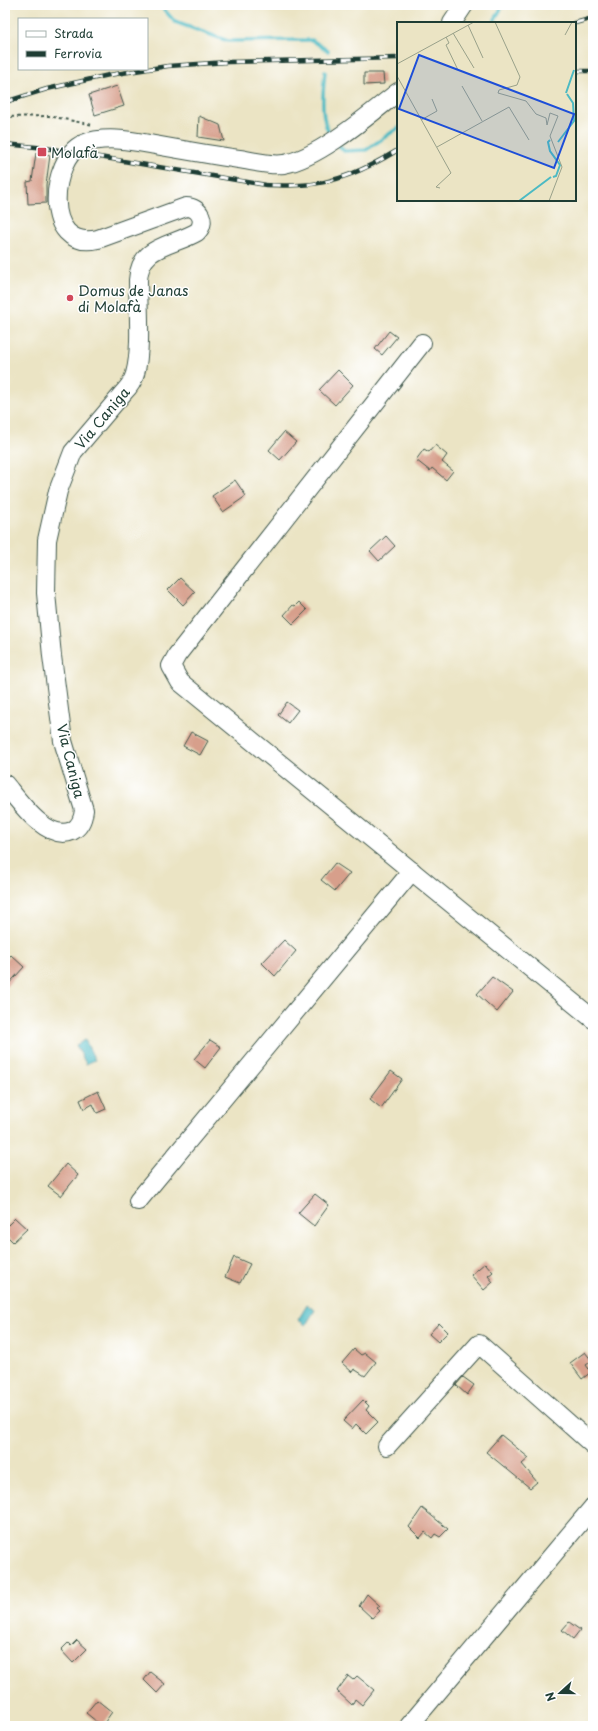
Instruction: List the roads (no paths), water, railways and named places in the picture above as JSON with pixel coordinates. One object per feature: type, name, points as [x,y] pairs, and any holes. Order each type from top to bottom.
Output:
[{"type":"street","points":[[453,22],[464,5]]},
{"type":"street","name":"Via Caniga","points":[[5,784],[39,822],[56,833],[63,834],[75,829],[83,818],[84,810],[63,742],[46,594],[47,540],[58,491],[73,452],[131,384],[135,374],[138,349],[138,272],[142,263],[151,252],[196,232],[201,227],[202,221],[197,210],[186,207],[98,238],[90,240],[76,239],[60,223],[58,215],[58,195],[61,175],[67,159],[71,152],[84,144],[108,140],[127,141],[277,164],[293,161],[323,147],[367,117],[397,93]]},
{"type":"street","points":[[422,343],[177,655],[171,666],[180,682],[593,1019]]},
{"type":"street","points":[[138,1201],[412,871]]},
{"type":"street","points":[[387,1446],[479,1344],[593,1445]]},
{"type":"street","points":[[409,1726],[593,1507]]},
{"type":"water","points":[[85,1040],[95,1060],[86,1064],[76,1045]]},
{"type":"water","points":[[307,1305],[315,1310],[306,1325],[298,1320]]},
{"type":"waterway","points":[[160,5],[175,22],[228,41],[312,40],[328,51]]},
{"type":"waterway","points":[[494,22],[503,5]]},
{"type":"waterway","points":[[325,72],[323,106],[325,123],[332,137]]},
{"type":"waterway","points":[[338,144],[344,151],[366,150],[397,129]]},
{"type":"railway","points":[[576,23],[593,18]]},
{"type":"railway","points":[[148,69],[168,66],[228,62],[397,58]]},
{"type":"railway","points":[[5,102],[47,89],[109,75],[142,70]]},
{"type":"railway","points":[[576,71],[593,71]]},
{"type":"railway","points":[[5,144],[46,148],[266,185],[296,185],[326,182],[363,169],[397,151]]},
{"type":"place","name":"Molafà","points":[[42,152]]},
{"type":"place","name":"Domus de Janas di Molafà","points":[[70,298]]}]
